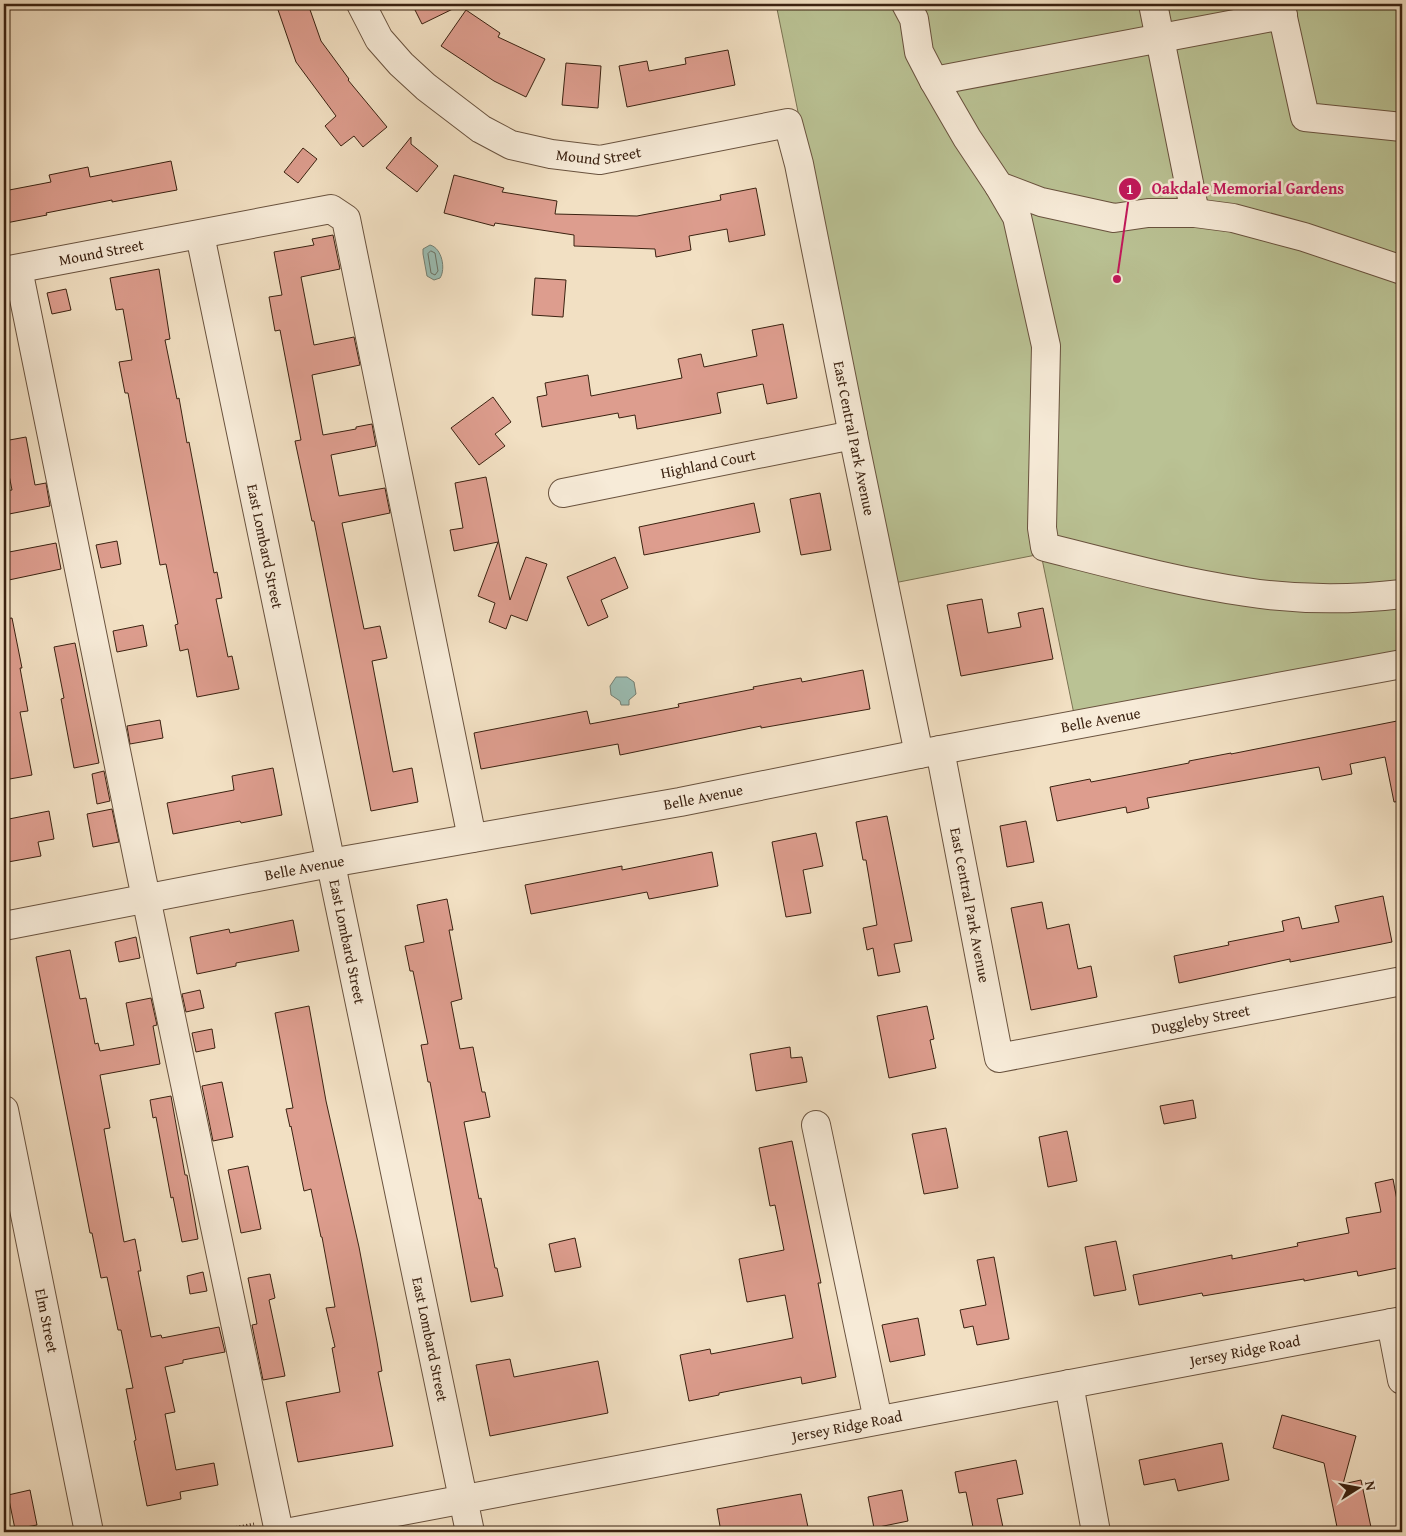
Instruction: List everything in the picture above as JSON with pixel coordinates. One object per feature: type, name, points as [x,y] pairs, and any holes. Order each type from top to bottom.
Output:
[{"type":"street","name":"Mound Street","points":[[361,4],[379,39],[401,64],[426,87],[481,129],[511,145],[551,154],[600,160],[788,123]]},
{"type":"street","points":[[906,4],[914,19],[919,52],[934,81],[1017,217],[1046,346],[1042,528],[1046,547],[1174,579],[1248,592],[1301,598],[1364,598],[1402,594]]},
{"type":"street","points":[[1153,4],[1195,214]]},
{"type":"street","points":[[934,81],[1160,38],[1281,9],[1305,117],[1402,127]]},
{"type":"street","name":"East Central Park Avenue","points":[[788,123],[799,164],[853,435],[930,752],[999,1058]]},
{"type":"street","points":[[999,186],[1041,202],[1114,218],[1148,213],[1195,214],[1233,218],[1304,237],[1402,270]]},
{"type":"street","name":"Mound Street","points":[[11,270],[331,209],[346,219],[472,838]]},
{"type":"street","name":"East Lombard Street","points":[[200,235],[470,1532]]},
{"type":"street","points":[[11,270],[279,1532]]},
{"type":"street","name":"Highland Court","points":[[563,493],[853,435]]},
{"type":"street","name":"Belle Avenue","points":[[4,926],[330,863],[680,802],[930,752],[1402,664]]},
{"type":"street","name":"Duggleby Street","points":[[999,1058],[1402,981]]},
{"type":"street","name":"Elm Street","points":[[4,1110],[89,1532]]},
{"type":"street","points":[[816,1125],[878,1420]]},
{"type":"street","points":[[1397,1322],[1402,1380]]},
{"type":"street","name":"Jersey Ridge Road","points":[[291,1532],[1397,1322]]},
{"type":"street","points":[[1069,1384],[1096,1532]]},
{"type":"green space","points":[[776,4],[1402,4],[1402,657],[1075,719],[1041,554],[894,583]]},
{"type":"water","points":[[430,245],[440,254],[443,264],[440,278],[434,280],[427,276],[423,254],[423,249]]},
{"type":"water","points":[[616,677],[627,677],[634,682],[636,694],[629,700],[629,705],[621,705],[620,701],[611,695],[610,686]]},
{"type":"building","points":[[276,4],[308,4],[321,41],[348,80],[387,127],[363,147],[354,136],[341,146],[325,126],[336,116],[296,62]]},
{"type":"building","points":[[412,4],[463,4],[422,24]]},
{"type":"building","points":[[466,10],[500,33],[498,37],[545,59],[526,97],[494,81],[441,46]]},
{"type":"building","points":[[728,50],[735,85],[627,107],[619,66],[647,61],[649,71],[686,64],[685,58]]},
{"type":"building","points":[[566,63],[601,66],[598,108],[562,105]]},
{"type":"building","points":[[411,137],[411,144],[438,166],[417,192],[386,168]]},
{"type":"building","points":[[303,148],[317,159],[298,183],[284,172]]},
{"type":"building","points":[[171,161],[177,190],[112,202],[112,200],[6,223],[4,191],[51,182],[49,175],[88,167],[90,177]]},
{"type":"building","points":[[454,175],[504,188],[502,192],[557,201],[555,214],[637,216],[721,200],[720,195],[756,188],[765,235],[729,242],[727,229],[689,236],[691,250],[656,257],[655,249],[574,246],[574,235],[495,223],[494,226],[444,213]]},
{"type":"building","points":[[333,235],[340,269],[301,277],[314,345],[354,337],[360,365],[312,375],[323,435],[372,424],[376,446],[331,455],[339,496],[385,488],[390,513],[342,523],[364,629],[380,626],[387,658],[372,661],[393,772],[412,768],[418,802],[371,811],[314,521],[312,521],[295,441],[301,440],[280,330],[275,331],[269,297],[282,295],[274,252],[314,245],[312,239]]},
{"type":"building","points":[[159,269],[170,339],[165,340],[177,399],[179,398],[187,443],[189,442],[214,573],[217,572],[222,598],[216,599],[228,657],[232,656],[239,689],[197,697],[188,649],[180,651],[175,625],[178,624],[166,564],[160,565],[128,393],[125,393],[119,362],[132,360],[123,309],[116,310],[110,278]]},
{"type":"building","points":[[535,278],[566,280],[563,317],[532,315]]},
{"type":"building","points":[[66,289],[71,310],[52,314],[47,293]]},
{"type":"building","points":[[783,324],[797,398],[767,404],[763,384],[717,393],[721,413],[637,429],[635,415],[619,418],[618,413],[542,427],[537,397],[547,395],[545,383],[588,375],[591,396],[682,378],[678,359],[701,354],[704,367],[757,356],[752,330]]},
{"type":"building","points":[[493,397],[511,422],[495,434],[505,446],[479,465],[451,428]]},
{"type":"building","points":[[26,437],[35,485],[46,483],[50,506],[4,515],[4,491],[12,490],[4,441]]},
{"type":"building","points":[[486,477],[510,600],[526,557],[547,564],[527,621],[511,615],[506,629],[489,622],[495,603],[478,596],[498,542],[454,551],[450,530],[463,528],[455,483]]},
{"type":"building","points":[[820,493],[831,550],[801,555],[790,499]]},
{"type":"building","points":[[754,503],[760,532],[644,555],[639,527]]},
{"type":"building","points":[[117,541],[121,564],[101,568],[96,545]]},
{"type":"building","points":[[56,543],[61,569],[4,581],[4,553]]},
{"type":"building","points":[[615,557],[628,588],[601,600],[608,617],[588,626],[567,577]]},
{"type":"building","points":[[982,599],[988,633],[1021,627],[1018,613],[1043,608],[1053,659],[961,676],[947,605]]},
{"type":"building","points":[[12,618],[28,711],[20,712],[32,775],[4,780],[4,619]]},
{"type":"building","points":[[143,625],[147,646],[117,652],[113,631]]},
{"type":"building","points":[[75,643],[99,763],[74,768],[61,699],[64,698],[54,647]]},
{"type":"building","points":[[863,670],[870,709],[761,728],[761,726],[620,755],[618,744],[481,769],[474,733],[587,711],[590,724],[679,707],[678,704],[754,689],[753,687],[801,678],[802,682]]},
{"type":"building","points":[[160,720],[163,738],[130,744],[127,726]]},
{"type":"building","points":[[1402,720],[1402,801],[1394,802],[1385,757],[1350,764],[1352,774],[1322,780],[1319,767],[1147,798],[1149,808],[1127,813],[1126,807],[1057,821],[1050,787],[1090,779],[1091,782]]},
{"type":"building","points":[[273,768],[282,815],[173,834],[167,803],[234,790],[232,776]]},
{"type":"building","points":[[104,771],[110,801],[97,804],[92,774]]},
{"type":"building","points":[[112,809],[119,842],[93,847],[87,814]]},
{"type":"building","points":[[49,811],[54,839],[38,842],[41,856],[8,862],[4,840],[4,820]]},
{"type":"building","points":[[887,816],[912,941],[894,944],[900,972],[878,976],[873,948],[867,950],[863,928],[877,925],[866,860],[863,860],[856,822]]},
{"type":"building","points":[[1026,821],[1034,862],[1007,867],[1000,826]]},
{"type":"building","points":[[816,833],[823,866],[803,870],[811,913],[786,917],[772,842]]},
{"type":"building","points":[[712,852],[718,886],[649,899],[647,892],[531,914],[525,885],[622,866],[622,870]]},
{"type":"building","points":[[1383,896],[1392,942],[1290,962],[1290,959],[1179,983],[1174,956],[1229,945],[1228,942],[1284,931],[1282,921],[1299,917],[1302,929],[1339,922],[1335,906]]},
{"type":"building","points":[[447,899],[453,930],[449,930],[462,999],[451,1002],[460,1049],[473,1047],[482,1092],[485,1092],[490,1117],[464,1122],[479,1199],[481,1198],[495,1268],[497,1268],[503,1296],[471,1302],[430,1082],[428,1082],[421,1045],[428,1044],[413,971],[410,971],[405,946],[424,942],[417,905]]},
{"type":"building","points":[[1042,902],[1047,929],[1069,924],[1078,969],[1091,966],[1097,997],[1031,1010],[1011,908]]},
{"type":"building","points":[[293,920],[299,951],[236,963],[236,966],[197,974],[190,937],[229,929],[230,933]]},
{"type":"building","points":[[136,937],[140,958],[119,962],[115,942]]},
{"type":"building","points":[[70,950],[80,999],[86,998],[95,1044],[98,1043],[100,1051],[134,1045],[126,1003],[151,998],[157,1025],[153,1026],[160,1064],[100,1075],[110,1128],[104,1129],[124,1242],[135,1239],[141,1271],[138,1271],[151,1337],[161,1335],[162,1338],[219,1327],[225,1352],[183,1360],[183,1363],[165,1367],[175,1412],[165,1414],[176,1470],[214,1463],[218,1485],[180,1492],[181,1499],[147,1506],[126,1389],[133,1388],[121,1330],[118,1330],[107,1277],[101,1278],[92,1233],[90,1233],[36,957]]},
{"type":"building","points":[[200,990],[204,1008],[186,1012],[182,994]]},
{"type":"building","points":[[309,1006],[326,1101],[359,1247],[382,1371],[378,1372],[393,1446],[298,1462],[286,1402],[340,1392],[332,1348],[335,1347],[326,1308],[335,1307],[311,1189],[304,1191],[286,1109],[293,1108],[275,1013]]},
{"type":"building","points":[[927,1006],[934,1039],[930,1040],[936,1068],[889,1078],[877,1016]]},
{"type":"building","points":[[212,1029],[215,1048],[196,1052],[192,1033]]},
{"type":"building","points":[[790,1047],[791,1058],[802,1057],[807,1082],[756,1091],[750,1054]]},
{"type":"building","points":[[222,1082],[233,1137],[213,1141],[202,1086]]},
{"type":"building","points":[[171,1096],[198,1239],[182,1242],[173,1197],[171,1198],[156,1117],[153,1118],[150,1100]]},
{"type":"building","points":[[1193,1100],[1196,1118],[1164,1124],[1160,1106]]},
{"type":"building","points":[[946,1128],[958,1188],[924,1194],[912,1134]]},
{"type":"building","points":[[1067,1131],[1077,1181],[1048,1187],[1039,1137]]},
{"type":"building","points":[[792,1141],[821,1283],[818,1283],[836,1377],[802,1384],[801,1377],[719,1393],[719,1395],[689,1401],[680,1355],[710,1349],[711,1354],[793,1338],[785,1295],[747,1302],[739,1259],[784,1250],[775,1205],[770,1206],[759,1148]]},
{"type":"building","points":[[248,1166],[261,1229],[241,1233],[228,1170]]},
{"type":"building","points":[[1393,1179],[1400,1216],[1402,1216],[1402,1267],[1358,1276],[1357,1271],[1203,1296],[1202,1293],[1139,1305],[1133,1275],[1232,1255],[1232,1259],[1298,1246],[1297,1243],[1349,1233],[1346,1218],[1381,1212],[1375,1183]]},
{"type":"building","points":[[575,1238],[581,1267],[555,1272],[549,1244]]},
{"type":"building","points":[[1116,1241],[1126,1290],[1094,1296],[1085,1247]]},
{"type":"building","points":[[994,1257],[1009,1339],[977,1345],[973,1326],[964,1328],[960,1310],[986,1305],[977,1260]]},
{"type":"building","points":[[203,1272],[207,1291],[190,1294],[187,1276]]},
{"type":"building","points":[[270,1274],[275,1298],[269,1300],[285,1376],[263,1380],[252,1325],[257,1324],[248,1278]]},
{"type":"building","points":[[918,1318],[925,1355],[890,1362],[882,1325]]},
{"type":"building","points":[[510,1359],[514,1377],[598,1361],[608,1413],[490,1436],[476,1365]]},
{"type":"building","points":[[1282,1415],[1356,1436],[1343,1484],[1361,1480],[1372,1532],[1338,1532],[1324,1463],[1273,1448]]},
{"type":"building","points":[[1222,1443],[1229,1480],[1178,1491],[1175,1479],[1144,1485],[1139,1460]]},
{"type":"building","points":[[1016,1460],[1023,1494],[997,1499],[1004,1532],[974,1532],[966,1492],[959,1493],[955,1472]]},
{"type":"building","points":[[30,1490],[37,1525],[15,1529],[8,1495]]},
{"type":"building","points":[[902,1490],[908,1521],[874,1528],[868,1497]]},
{"type":"building","points":[[801,1494],[809,1532],[721,1532],[717,1509]]},
{"type":"place","name":"Oakdale Memorial Gardens","points":[[1117,279]]}]
